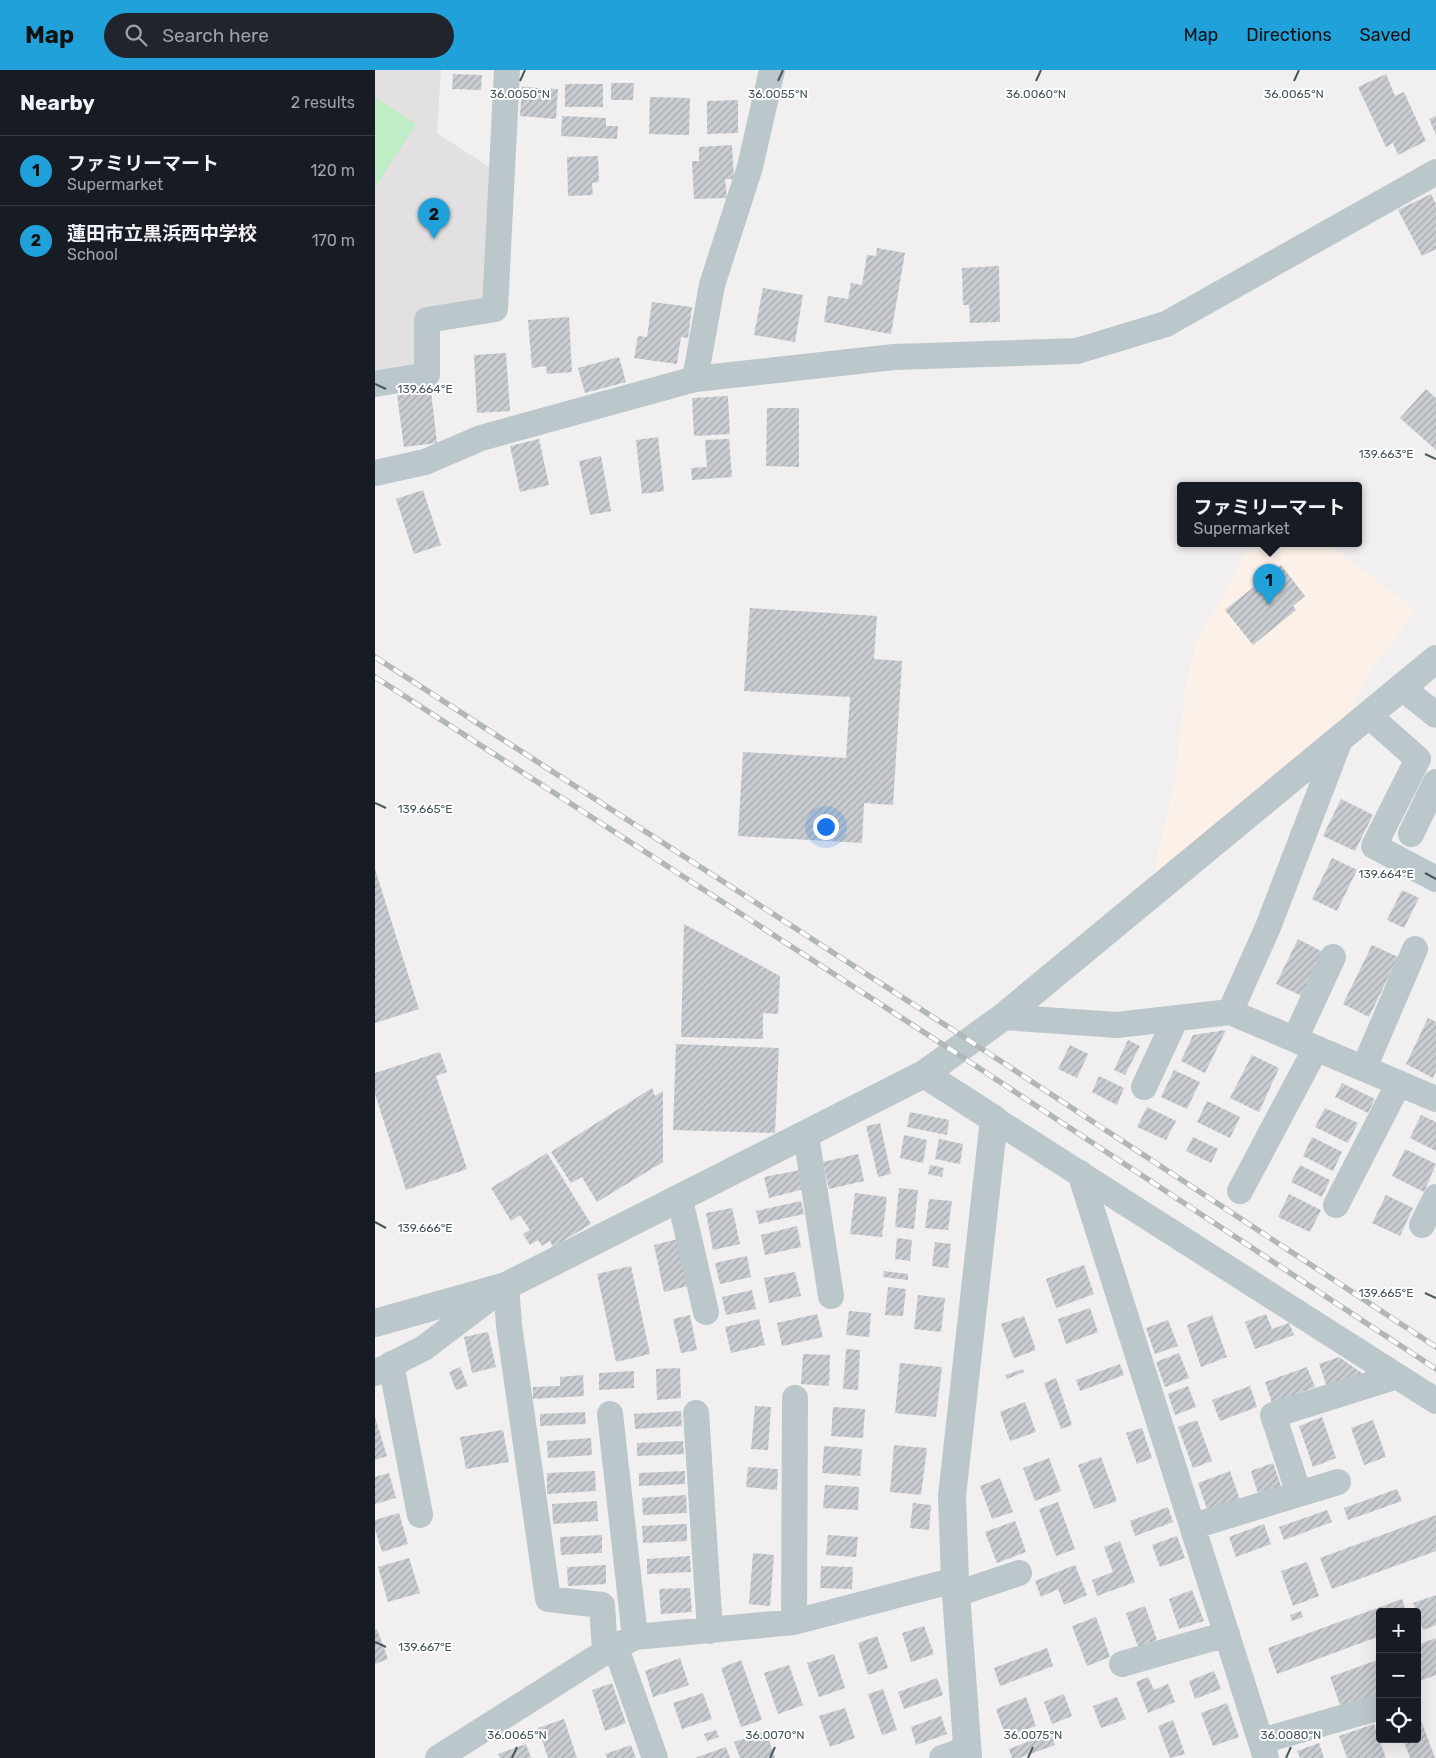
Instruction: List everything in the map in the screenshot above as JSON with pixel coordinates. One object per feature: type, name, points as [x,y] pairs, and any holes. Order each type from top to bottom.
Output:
[{"type":"street","points":[[375,384],[427,375],[427,320],[495,309],[507,70]]},
{"type":"street","points":[[695,379],[712,285],[750,167],[772,70]]},
{"type":"street","points":[[375,472],[425,462],[481,438],[695,379],[894,357],[1077,351],[1166,324],[1436,172]]},
{"type":"street","points":[[420,1515],[383,1369],[423,1348],[506,1286],[680,1200],[924,1074],[1003,1017],[1436,659]]},
{"type":"street","points":[[1401,688],[1436,715]]},
{"type":"street","points":[[1368,715],[1418,759],[1375,846],[1436,879]]},
{"type":"street","points":[[1230,1012],[1267,927],[1341,737]]},
{"type":"street","points":[[1411,834],[1436,782]]},
{"type":"street","points":[[1363,1068],[1415,949]]},
{"type":"street","points":[[1240,1191],[1305,1044],[1333,957]]},
{"type":"street","points":[[1003,1017],[1117,1025],[1230,1012],[1436,1099]]},
{"type":"street","points":[[1144,1087],[1176,1018]]},
{"type":"street","points":[[924,1074],[1436,1401]]},
{"type":"street","points":[[1337,1205],[1399,1083]]},
{"type":"street","points":[[942,1758],[968,1753],[955,1588],[952,1496],[994,1119]]},
{"type":"street","points":[[806,1136],[831,1296]]},
{"type":"street","points":[[1079,1173],[1194,1526],[1227,1634],[1259,1753],[1376,1709]]},
{"type":"street","points":[[1422,1224],[1436,1197]]},
{"type":"street","points":[[680,1200],[706,1312]]},
{"type":"street","points":[[375,1322],[506,1286]]},
{"type":"street","points":[[506,1286],[509,1325],[548,1599],[602,1605],[619,1645],[655,1758]]},
{"type":"street","points":[[1299,1494],[1273,1415],[1397,1376]]},
{"type":"street","points":[[794,1622],[795,1398]]},
{"type":"street","points":[[696,1413],[710,1631]]},
{"type":"street","points":[[610,1414],[619,1645]]},
{"type":"street","points":[[1194,1526],[1339,1482]]},
{"type":"street","points":[[438,1758],[619,1645],[710,1631],[794,1622],[1019,1573]]},
{"type":"street","points":[[1122,1664],[1227,1634]]},
{"type":"shaded area","points":[[375,70],[441,70],[437,133],[492,169],[495,309],[428,320],[427,375],[375,384]]},
{"type":"shaded area","points":[[1256,547],[1334,547],[1416,611],[1370,671],[1348,714],[1157,874],[1155,866],[1175,780],[1185,688],[1196,642],[1208,619],[1220,603],[1243,557]]},
{"type":"green space","points":[[375,97],[416,124],[375,187]]},
{"type":"building","points":[[453,74],[482,75],[481,90],[452,89]]},
{"type":"building","points":[[1386,74],[1395,96],[1404,92],[1426,141],[1398,155],[1393,143],[1386,147],[1358,87]]},
{"type":"building","points":[[611,83],[634,83],[633,100],[611,100]]},
{"type":"building","points":[[565,84],[603,84],[603,107],[565,107]]},
{"type":"building","points":[[522,87],[558,89],[556,119],[520,116]]},
{"type":"building","points":[[650,97],[690,98],[689,135],[649,134]]},
{"type":"building","points":[[738,100],[738,133],[707,134],[707,101]]},
{"type":"building","points":[[562,116],[606,118],[606,126],[618,126],[617,139],[561,136]]},
{"type":"building","points":[[1436,116],[1436,135],[1429,119]]},
{"type":"building","points":[[732,145],[734,179],[725,179],[727,198],[694,199],[692,161],[699,161],[699,147]]},
{"type":"building","points":[[598,156],[599,182],[592,183],[593,195],[568,196],[567,157]]},
{"type":"building","points":[[1431,194],[1436,204],[1436,249],[1422,256],[1398,210]]},
{"type":"building","points":[[877,248],[905,253],[891,334],[824,322],[828,296],[848,299],[851,283],[862,285],[867,255],[876,256]]},
{"type":"building","points":[[999,266],[1000,322],[970,323],[969,305],[963,305],[962,268]]},
{"type":"building","points":[[763,288],[803,295],[795,342],[754,335]]},
{"type":"building","points":[[652,302],[692,307],[688,338],[681,337],[677,364],[634,358],[638,336],[647,337]]},
{"type":"building","points":[[569,317],[572,372],[547,374],[546,366],[532,368],[528,320]]},
{"type":"building","points":[[506,353],[510,411],[477,413],[474,355]]},
{"type":"building","points":[[619,357],[626,382],[585,393],[578,368]]},
{"type":"building","points":[[1426,389],[1436,398],[1436,450],[1400,418]]},
{"type":"building","points":[[431,391],[437,443],[404,447],[397,395]]},
{"type":"building","points":[[728,396],[730,434],[694,436],[692,398]]},
{"type":"building","points":[[767,408],[799,408],[799,467],[766,466]]},
{"type":"building","points":[[658,437],[664,491],[642,494],[636,440]]},
{"type":"building","points":[[539,439],[549,485],[520,492],[510,446]]},
{"type":"building","points":[[729,439],[732,477],[692,480],[691,468],[707,467],[705,440]]},
{"type":"building","points":[[601,456],[611,511],[590,515],[579,461]]},
{"type":"building","points":[[423,490],[441,545],[414,554],[396,499]]},
{"type":"building","points":[[1281,565],[1305,596],[1293,606],[1296,610],[1253,645],[1225,610]]},
{"type":"building","points":[[750,608],[877,616],[874,659],[902,661],[893,805],[864,803],[862,843],[738,836],[743,752],[846,758],[850,697],[744,691]]},
{"type":"building","points":[[1341,799],[1373,815],[1355,851],[1323,836]]},
{"type":"building","points":[[1332,858],[1357,870],[1337,911],[1312,899]]},
{"type":"building","points":[[375,869],[419,1009],[375,1023]]},
{"type":"building","points":[[1402,890],[1419,898],[1404,928],[1387,920]]},
{"type":"building","points":[[684,924],[780,976],[778,1014],[763,1013],[763,1039],[681,1037]]},
{"type":"building","points":[[1298,939],[1323,952],[1302,996],[1276,984]]},
{"type":"building","points":[[1372,945],[1398,957],[1369,1017],[1343,1004]]},
{"type":"building","points":[[1428,1018],[1436,1022],[1436,1071],[1433,1078],[1406,1064]]},
{"type":"building","points":[[1226,1030],[1205,1073],[1181,1061],[1193,1035]]},
{"type":"building","points":[[1128,1040],[1140,1046],[1125,1075],[1114,1070]]},
{"type":"building","points":[[676,1044],[779,1048],[775,1133],[673,1130]]},
{"type":"building","points":[[1070,1045],[1088,1054],[1077,1078],[1058,1069]]},
{"type":"building","points":[[440,1052],[447,1072],[436,1076],[467,1169],[406,1190],[375,1094],[375,1073]]},
{"type":"building","points":[[1252,1055],[1279,1068],[1259,1112],[1230,1098]]},
{"type":"building","points":[[1174,1070],[1200,1082],[1187,1109],[1161,1097]]},
{"type":"building","points":[[1099,1076],[1124,1088],[1117,1105],[1092,1092]]},
{"type":"building","points":[[1342,1083],[1375,1099],[1368,1113],[1335,1097]]},
{"type":"building","points":[[652,1088],[655,1096],[663,1091],[663,1162],[597,1202],[582,1177],[571,1183],[551,1152]]},
{"type":"building","points":[[1207,1101],[1240,1117],[1230,1138],[1197,1122]]},
{"type":"building","points":[[1147,1107],[1176,1121],[1166,1140],[1137,1127]]},
{"type":"building","points":[[1325,1108],[1358,1123],[1348,1143],[1315,1127]]},
{"type":"building","points":[[910,1112],[949,1120],[947,1135],[907,1127]]},
{"type":"building","points":[[1421,1115],[1436,1122],[1436,1151],[1410,1138]]},
{"type":"building","points":[[880,1123],[891,1174],[878,1177],[866,1126]]},
{"type":"building","points":[[904,1135],[927,1140],[923,1163],[900,1158]]},
{"type":"building","points":[[1193,1137],[1218,1149],[1211,1163],[1186,1151]]},
{"type":"building","points":[[1312,1137],[1342,1152],[1333,1171],[1303,1156]]},
{"type":"building","points":[[939,1139],[963,1144],[960,1164],[935,1159]]},
{"type":"building","points":[[1405,1149],[1436,1164],[1424,1192],[1392,1176]]},
{"type":"building","points":[[547,1153],[591,1224],[553,1247],[550,1241],[542,1246],[538,1240],[530,1245],[523,1234],[530,1230],[520,1215],[511,1221],[491,1188]]},
{"type":"building","points":[[858,1154],[864,1181],[829,1189],[823,1162]]},
{"type":"building","points":[[930,1165],[944,1168],[942,1177],[928,1174]]},
{"type":"building","points":[[1300,1165],[1330,1180],[1322,1197],[1291,1182]]},
{"type":"building","points":[[800,1170],[804,1189],[769,1198],[764,1177]]},
{"type":"building","points":[[899,1188],[918,1190],[914,1229],[895,1227]]},
{"type":"building","points":[[855,1193],[887,1197],[882,1237],[850,1234]]},
{"type":"building","points":[[1289,1194],[1321,1210],[1310,1232],[1278,1217]]},
{"type":"building","points":[[1386,1195],[1413,1208],[1400,1236],[1372,1223]]},
{"type":"building","points":[[929,1199],[952,1201],[948,1230],[925,1228]]},
{"type":"building","points":[[801,1201],[804,1214],[759,1224],[756,1211]]},
{"type":"building","points":[[732,1208],[740,1244],[713,1250],[706,1213]]},
{"type":"building","points":[[797,1226],[801,1247],[765,1255],[761,1235]]},
{"type":"building","points":[[897,1238],[912,1240],[910,1261],[895,1259]]},
{"type":"building","points":[[678,1239],[688,1286],[664,1292],[654,1245]]},
{"type":"building","points":[[935,1242],[951,1244],[948,1268],[932,1266]]},
{"type":"building","points":[[747,1256],[751,1277],[720,1284],[715,1263]]},
{"type":"building","points":[[1084,1265],[1094,1294],[1056,1308],[1046,1279]]},
{"type":"building","points":[[631,1266],[650,1354],[616,1362],[597,1274]]},
{"type":"building","points":[[884,1271],[908,1274],[908,1280],[883,1277]]},
{"type":"building","points":[[795,1272],[801,1296],[769,1303],[764,1278]]},
{"type":"building","points":[[888,1287],[906,1289],[903,1316],[885,1315]]},
{"type":"building","points":[[752,1290],[756,1309],[726,1315],[722,1297]]},
{"type":"building","points":[[918,1295],[945,1298],[941,1332],[914,1329]]},
{"type":"building","points":[[1090,1308],[1098,1332],[1066,1344],[1058,1319]]},
{"type":"building","points":[[849,1311],[871,1313],[869,1337],[846,1335]]},
{"type":"building","points":[[817,1314],[823,1337],[782,1346],[777,1323]]},
{"type":"building","points":[[1266,1314],[1272,1329],[1289,1323],[1294,1335],[1255,1349],[1245,1322]]},
{"type":"building","points":[[690,1315],[697,1350],[681,1353],[673,1319]]},
{"type":"building","points":[[1212,1315],[1227,1357],[1201,1367],[1187,1325]]},
{"type":"building","points":[[1024,1316],[1036,1350],[1014,1358],[1001,1324]]},
{"type":"building","points":[[759,1319],[765,1345],[731,1353],[725,1327]]},
{"type":"building","points":[[1168,1320],[1178,1346],[1155,1354],[1146,1328]]},
{"type":"building","points":[[488,1332],[496,1367],[472,1373],[464,1337]]},
{"type":"building","points":[[846,1349],[860,1350],[858,1390],[843,1389]]},
{"type":"building","points":[[1179,1353],[1189,1378],[1165,1387],[1156,1362]]},
{"type":"building","points":[[803,1354],[830,1355],[829,1386],[801,1384]]},
{"type":"building","points":[[1339,1357],[1363,1374],[1327,1387],[1319,1364]]},
{"type":"building","points":[[900,1363],[942,1367],[936,1417],[895,1413]]},
{"type":"building","points":[[1120,1364],[1124,1375],[1080,1391],[1076,1380]]},
{"type":"building","points":[[460,1367],[468,1386],[456,1390],[449,1372]]},
{"type":"building","points":[[1307,1367],[1315,1387],[1272,1403],[1265,1382]]},
{"type":"building","points":[[680,1368],[681,1398],[657,1400],[656,1369]]},
{"type":"building","points":[[1023,1369],[1024,1372],[1007,1379],[1005,1375]]},
{"type":"building","points":[[634,1371],[634,1388],[599,1390],[599,1373]]},
{"type":"building","points":[[583,1375],[584,1396],[533,1399],[533,1387],[560,1386],[560,1377]]},
{"type":"building","points":[[1056,1378],[1072,1425],[1061,1429],[1044,1383]]},
{"type":"building","points":[[1188,1386],[1196,1407],[1175,1415],[1168,1394]]},
{"type":"building","points":[[1250,1386],[1257,1407],[1220,1421],[1212,1400]]},
{"type":"building","points":[[1025,1402],[1036,1432],[1010,1441],[1000,1412]]},
{"type":"building","points":[[755,1406],[771,1407],[768,1450],[751,1449]]},
{"type":"building","points":[[833,1407],[865,1409],[863,1438],[831,1436]]},
{"type":"building","points":[[681,1411],[682,1426],[635,1429],[634,1414]]},
{"type":"building","points":[[585,1412],[586,1424],[540,1426],[540,1414]]},
{"type":"building","points":[[375,1417],[387,1456],[375,1460]]},
{"type":"building","points":[[1322,1417],[1336,1458],[1313,1467],[1299,1426]]},
{"type":"building","points":[[1197,1420],[1212,1461],[1193,1468],[1178,1427]]},
{"type":"building","points":[[1373,1420],[1386,1457],[1364,1465],[1351,1428]]},
{"type":"building","points":[[1142,1428],[1152,1458],[1137,1464],[1126,1433]]},
{"type":"building","points":[[503,1430],[509,1462],[466,1469],[460,1437]]},
{"type":"building","points":[[591,1438],[592,1455],[548,1458],[547,1441]]},
{"type":"building","points":[[683,1441],[684,1454],[637,1456],[637,1443]]},
{"type":"building","points":[[894,1445],[927,1448],[921,1495],[890,1492]]},
{"type":"building","points":[[824,1446],[862,1449],[860,1476],[822,1473]]},
{"type":"building","points":[[1101,1457],[1117,1501],[1094,1509],[1078,1465]]},
{"type":"building","points":[[1049,1458],[1061,1491],[1035,1501],[1023,1468]]},
{"type":"building","points":[[1273,1463],[1281,1486],[1258,1494],[1251,1471]]},
{"type":"building","points":[[748,1467],[778,1469],[777,1490],[746,1487]]},
{"type":"building","points":[[595,1471],[596,1491],[547,1494],[547,1473]]},
{"type":"building","points":[[685,1471],[685,1484],[639,1486],[639,1473]]},
{"type":"building","points":[[1230,1471],[1240,1500],[1208,1512],[1198,1483]]},
{"type":"building","points":[[389,1473],[396,1498],[375,1504],[375,1477]]},
{"type":"building","points":[[1000,1478],[1013,1512],[992,1519],[980,1486]]},
{"type":"building","points":[[825,1485],[859,1487],[858,1510],[823,1508]]},
{"type":"building","points":[[1397,1489],[1402,1501],[1348,1520],[1344,1508]]},
{"type":"building","points":[[686,1495],[687,1513],[643,1515],[642,1498]]},
{"type":"building","points":[[597,1501],[598,1521],[553,1524],[552,1504]]},
{"type":"building","points":[[1058,1502],[1075,1549],[1056,1556],[1039,1509]]},
{"type":"building","points":[[913,1503],[931,1505],[929,1530],[910,1528]]},
{"type":"building","points":[[1168,1507],[1173,1522],[1135,1536],[1130,1521]]},
{"type":"building","points":[[1327,1510],[1332,1522],[1284,1540],[1279,1527]]},
{"type":"building","points":[[399,1513],[408,1544],[382,1552],[375,1529],[375,1520]]},
{"type":"building","points":[[1436,1515],[1436,1551],[1332,1589],[1320,1558]]},
{"type":"building","points":[[1015,1521],[1026,1552],[997,1563],[985,1532]]},
{"type":"building","points":[[687,1524],[687,1541],[643,1543],[642,1526]]},
{"type":"building","points":[[1264,1524],[1271,1544],[1236,1557],[1229,1537]]},
{"type":"building","points":[[602,1535],[602,1553],[561,1555],[560,1537]]},
{"type":"building","points":[[828,1535],[858,1537],[856,1557],[826,1555]]},
{"type":"building","points":[[1177,1536],[1185,1558],[1160,1567],[1152,1545]]},
{"type":"building","points":[[1120,1541],[1135,1582],[1097,1596],[1092,1580],[1113,1572],[1104,1547]]},
{"type":"building","points":[[753,1553],[774,1555],[770,1606],[749,1604]]},
{"type":"building","points":[[690,1556],[691,1572],[647,1574],[647,1559]]},
{"type":"building","points":[[409,1558],[420,1593],[388,1602],[378,1567]]},
{"type":"building","points":[[1307,1562],[1319,1596],[1293,1606],[1281,1571]]},
{"type":"building","points":[[606,1565],[606,1584],[568,1586],[567,1567]]},
{"type":"building","points":[[1075,1565],[1087,1595],[1064,1605],[1058,1589],[1041,1597],[1035,1581]]},
{"type":"building","points":[[821,1566],[853,1567],[852,1589],[820,1588]]},
{"type":"building","points":[[690,1588],[692,1612],[661,1614],[659,1589]]},
{"type":"building","points":[[1192,1590],[1204,1621],[1179,1629],[1169,1599]]},
{"type":"building","points":[[1436,1595],[1436,1625],[1423,1630],[1421,1625],[1421,1608],[1415,1608],[1413,1603]]},
{"type":"building","points":[[1402,1599],[1405,1608],[1377,1608]]},
{"type":"building","points":[[1145,1606],[1157,1640],[1138,1647],[1126,1613]]},
{"type":"building","points":[[1376,1609],[1376,1637],[1277,1674],[1268,1648]]},
{"type":"building","points":[[1301,1611],[1303,1617],[1292,1621],[1290,1615]]},
{"type":"building","points":[[1096,1617],[1110,1657],[1087,1666],[1072,1626]]},
{"type":"building","points":[[924,1626],[934,1654],[911,1662],[902,1633]]},
{"type":"building","points":[[377,1629],[388,1659],[375,1664],[375,1630]]},
{"type":"building","points":[[877,1636],[888,1668],[868,1675],[858,1643]]},
{"type":"building","points":[[1436,1638],[1436,1675],[1421,1681],[1421,1653],[1421,1644]]},
{"type":"building","points":[[1047,1648],[1053,1666],[1000,1686],[994,1668]]},
{"type":"building","points":[[834,1654],[845,1688],[819,1697],[807,1663]]},
{"type":"building","points":[[680,1658],[689,1685],[653,1697],[645,1671]]},
{"type":"building","points":[[741,1660],[762,1720],[741,1727],[721,1668]]},
{"type":"building","points":[[1376,1660],[1376,1697],[1342,1710],[1330,1677]]},
{"type":"building","points":[[789,1665],[803,1705],[778,1714],[764,1673]]},
{"type":"building","points":[[1214,1671],[1221,1689],[1195,1699],[1189,1681]]},
{"type":"building","points":[[1148,1677],[1154,1690],[1168,1684],[1175,1702],[1148,1713],[1136,1682]]},
{"type":"building","points":[[937,1678],[943,1695],[904,1709],[898,1692]]},
{"type":"building","points":[[612,1683],[626,1723],[605,1731],[592,1690]]},
{"type":"building","points":[[883,1689],[897,1730],[882,1735],[868,1694]]},
{"type":"building","points":[[703,1693],[712,1719],[682,1729],[673,1703]]},
{"type":"building","points":[[1064,1694],[1072,1716],[1052,1724],[1044,1702]]},
{"type":"building","points":[[1026,1697],[1036,1726],[1006,1737],[996,1709]]},
{"type":"building","points":[[1117,1697],[1126,1719],[1101,1728],[1093,1706]]},
{"type":"building","points":[[1227,1703],[1239,1737],[1213,1746],[1201,1713]]},
{"type":"building","points":[[845,1708],[855,1738],[830,1747],[819,1716]]},
{"type":"building","points":[[941,1716],[947,1734],[916,1745],[911,1727]]},
{"type":"building","points":[[564,1719],[577,1758],[548,1758],[538,1728]]},
{"type":"building","points":[[1173,1720],[1185,1754],[1170,1758],[1158,1726]]},
{"type":"building","points":[[1421,1720],[1435,1758],[1410,1758],[1404,1743],[1421,1743]]},
{"type":"building","points":[[1374,1724],[1376,1743],[1381,1743],[1386,1758],[1347,1758],[1339,1736]]},
{"type":"building","points":[[716,1730],[719,1737],[707,1741],[704,1734]]},
{"type":"building","points":[[766,1731],[775,1758],[740,1758],[734,1742]]},
{"type":"building","points":[[1051,1733],[1055,1745],[1019,1758],[1012,1758],[1009,1749]]},
{"type":"building","points":[[1319,1743],[1324,1758],[1300,1758],[1297,1751]]},
{"type":"building","points":[[526,1744],[531,1758],[500,1758],[498,1754]]},
{"type":"building","points":[[631,1745],[636,1758],[607,1758],[605,1754]]},
{"type":"building","points":[[726,1747],[730,1758],[695,1758]]},
{"type":"railway","points":[[375,657],[970,1041],[1436,1347]]},
{"type":"railway","points":[[375,677],[956,1053],[1436,1369]]},
{"type":"place","name":"蓮田市立黒浜西中学校","points":[[434,239]]},
{"type":"place","name":"ファミリーマート","points":[[1269,605]]}]
